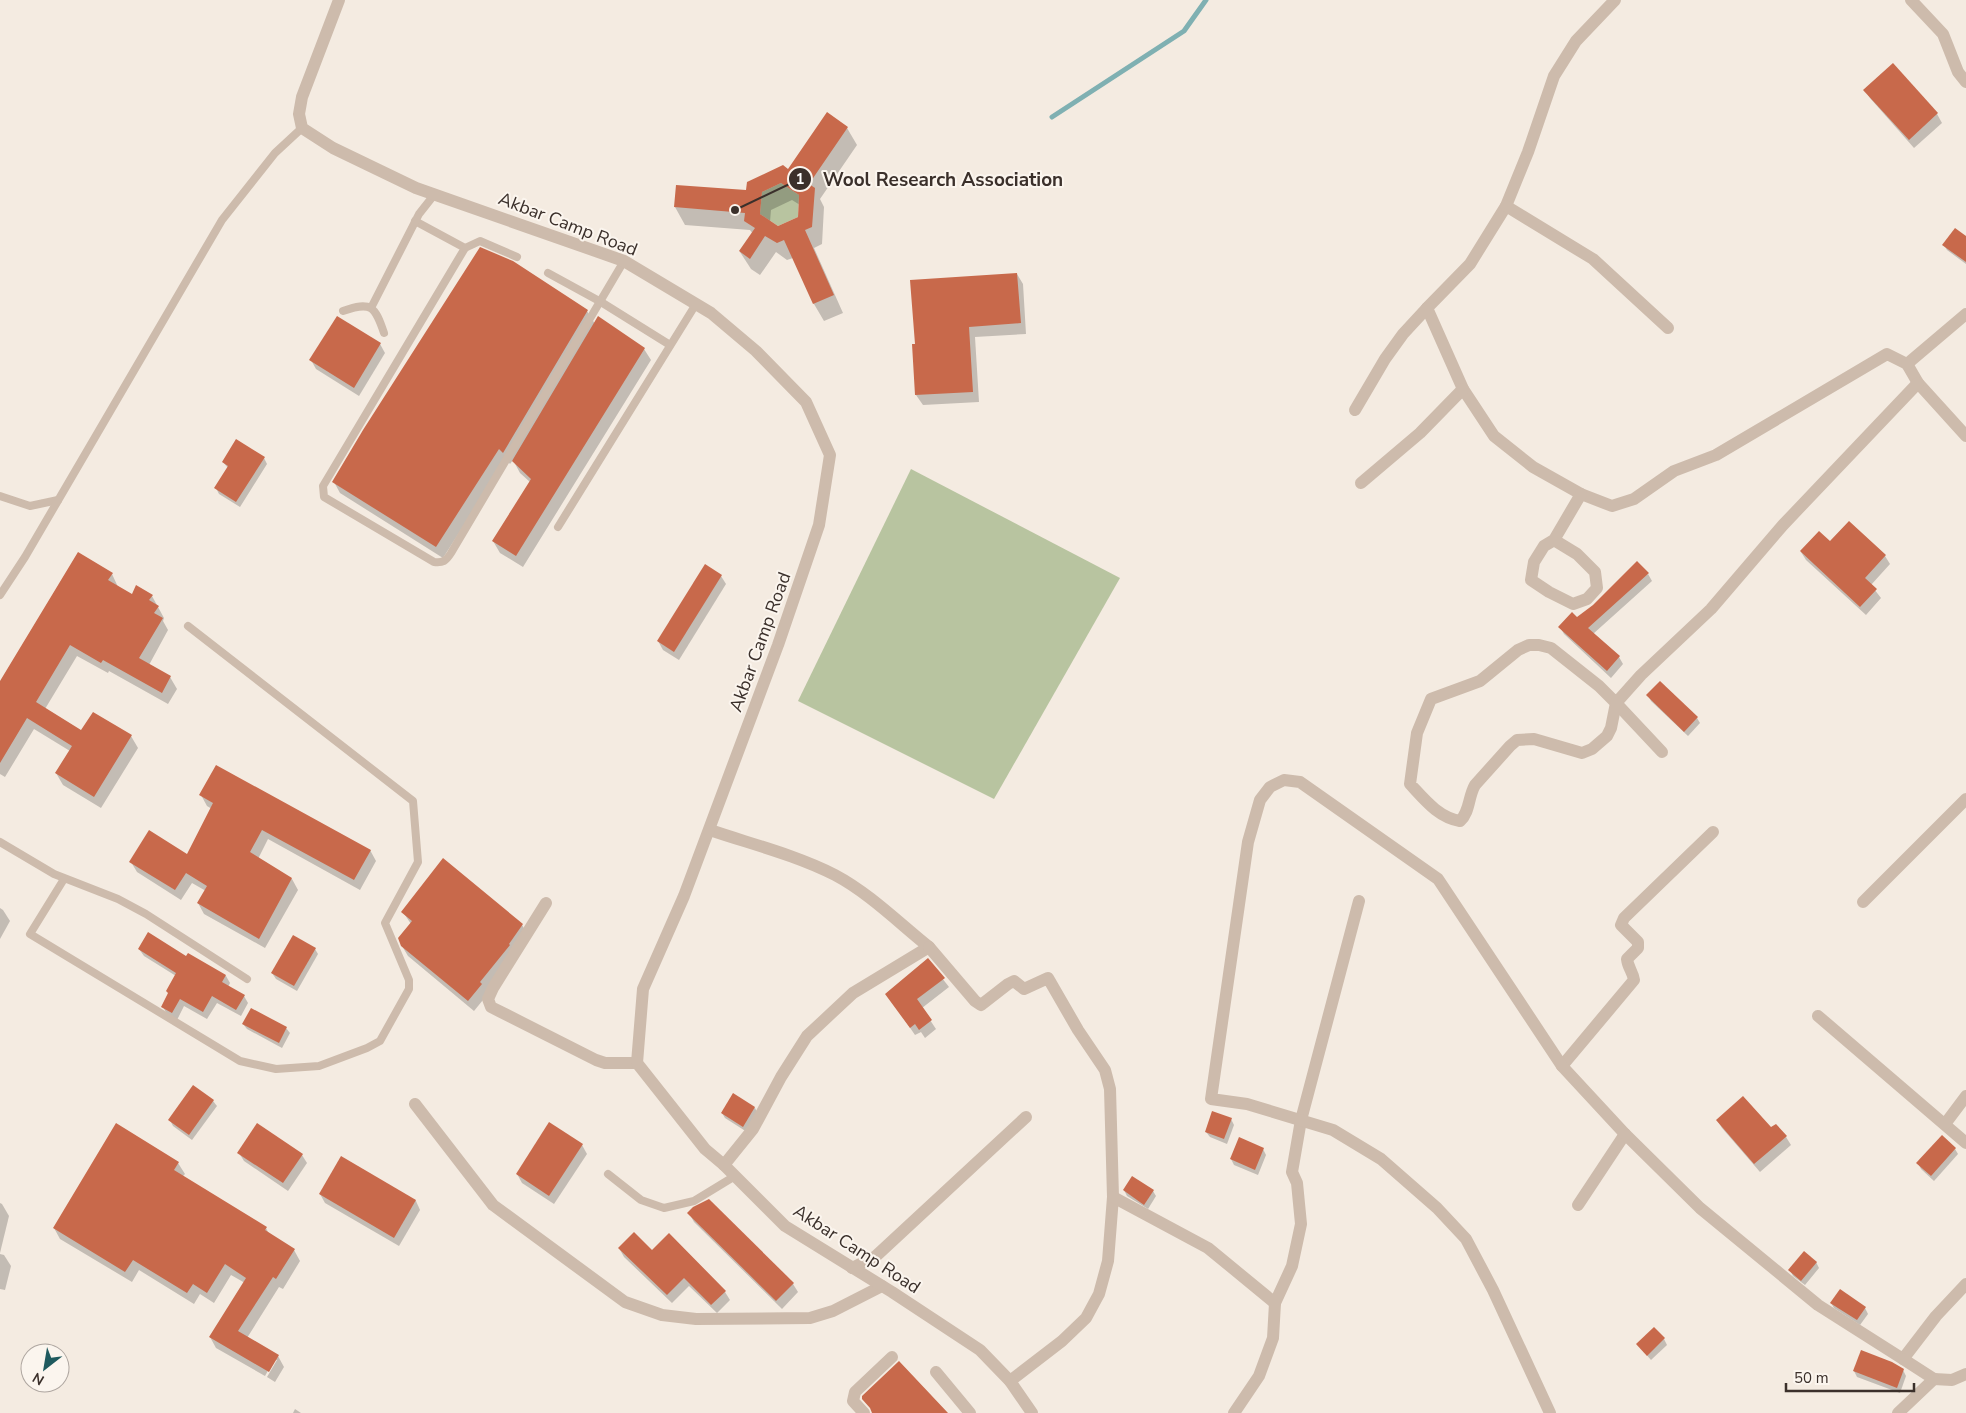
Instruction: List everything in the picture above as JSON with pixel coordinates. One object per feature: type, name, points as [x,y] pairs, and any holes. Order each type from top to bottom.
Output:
[{"type":"street","points":[[302,128],[299,114],[302,97],[339,0]]},
{"type":"street","points":[[1355,410],[1385,359],[1403,334],[1470,264],[1506,206],[1528,152],[1554,76],[1576,41],[1614,0]]},
{"type":"street","points":[[1911,0],[1943,34],[1958,72],[1966,82]]},
{"type":"street","name":"Akbar Camp Road","points":[[302,128],[334,148],[416,188],[624,261],[711,313],[756,351],[806,402],[830,455],[820,525],[710,830],[684,896],[643,989],[637,1063],[705,1149],[785,1226],[980,1350],[1010,1381],[1032,1413]]},
{"type":"street","points":[[1506,206],[1593,259],[1668,328]]},
{"type":"street","points":[[1427,308],[1463,389],[1494,436],[1533,467],[1581,494],[1612,506],[1634,499],[1674,471],[1716,456],[1887,354],[1907,364],[1918,383],[1966,436]]},
{"type":"street","points":[[1907,364],[1966,314]]},
{"type":"street","points":[[1662,752],[1616,703],[1599,686],[1551,648],[1529,645],[1518,650],[1480,681],[1431,699],[1417,733],[1410,784],[1435,810],[1450,819],[1460,821],[1466,816],[1471,792],[1475,785],[1517,740],[1534,739],[1582,753],[1592,749],[1606,736],[1611,728],[1616,703],[1711,609],[1783,525],[1918,383]]},
{"type":"street","points":[[1361,482],[1420,433],[1463,389]]},
{"type":"street","points":[[1554,540],[1577,554],[1595,572],[1597,588],[1587,599],[1573,604],[1548,592],[1531,580],[1534,562],[1544,546],[1554,540],[1581,494]]},
{"type":"street","points":[[1550,1413],[1493,1290],[1466,1239],[1437,1208],[1381,1159],[1333,1130],[1247,1104],[1211,1099],[1248,842],[1260,800],[1270,787],[1284,780],[1300,782],[1317,792],[1347,816],[1438,880],[1464,916],[1562,1066],[1700,1208],[1818,1305],[1934,1379],[1952,1380],[1966,1374]]},
{"type":"street","points":[[1863,902],[1966,799]]},
{"type":"street","points":[[710,830],[812,864],[836,876],[875,903],[929,947],[975,1001],[981,1005],[1014,981],[1024,989],[1048,978],[1078,1030],[1105,1070],[1110,1089],[1113,1196],[1108,1261],[1099,1294],[1086,1318],[1062,1341],[1010,1381]]},
{"type":"street","points":[[1562,1066],[1634,980],[1633,973],[1628,967],[1627,959],[1638,948],[1638,942],[1621,925],[1624,918],[1713,832]]},
{"type":"street","points":[[1234,1413],[1259,1376],[1273,1338],[1275,1303],[1292,1266],[1301,1224],[1297,1183],[1292,1172],[1301,1120],[1360,901]]},
{"type":"street","points":[[546,903],[488,999],[492,1006],[596,1060],[605,1063],[637,1063]]},
{"type":"street","points":[[724,1166],[753,1129],[807,1036],[853,993],[929,947]]},
{"type":"street","points":[[1818,1016],[1966,1143]]},
{"type":"street","points":[[1945,1124],[1966,1096]]},
{"type":"street","points":[[415,1104],[493,1205],[625,1302],[662,1315],[696,1320],[810,1318],[833,1311],[882,1286]]},
{"type":"street","points":[[852,1268],[876,1256],[1026,1117]]},
{"type":"street","points":[[1578,1205],[1626,1134]]},
{"type":"street","points":[[1113,1196],[1208,1248],[1275,1303]]},
{"type":"street","points":[[1903,1359],[1936,1316],[1966,1284]]},
{"type":"street","points":[[864,1413],[853,1402],[855,1392],[892,1357]]},
{"type":"street","points":[[936,1372],[970,1413]]},
{"type":"street","points":[[1898,1413],[1934,1379]]},
{"type":"lane","points":[[0,595],[25,557],[222,220],[275,154],[302,128]]},
{"type":"lane","points":[[371,308],[415,221],[434,195]]},
{"type":"lane","points":[[415,221],[466,248]]},
{"type":"lane","points":[[517,257],[480,241],[466,248],[323,486],[322,492],[324,497],[434,562],[441,563],[447,560],[624,261]]},
{"type":"lane","points":[[548,273],[670,345]]},
{"type":"lane","points":[[558,527],[696,304]]},
{"type":"lane","points":[[344,311],[359,305],[371,308],[378,316],[384,333]]},
{"type":"lane","points":[[0,496],[30,506],[58,500]]},
{"type":"lane","points":[[64,879],[30,934],[240,1061],[276,1069],[319,1066],[367,1048],[380,1041],[409,989],[409,980],[385,923],[418,862],[413,801],[188,626]]},
{"type":"lane","points":[[0,842],[64,879],[118,899],[146,914],[247,979]]},
{"type":"lane","points":[[608,1174],[641,1200],[664,1208],[694,1201],[735,1176]]},
{"type":"green space","points":[[781,183],[799,195],[798,217],[778,226],[760,214],[762,192]]},
{"type":"green space","points":[[911,469],[1120,578],[994,799],[798,701]]},
{"type":"building","points":[[1893,63],[1938,113],[1909,140],[1863,90]]},
{"type":"building","points":[[827,112],[848,127],[809,184],[815,188],[812,227],[805,230],[834,295],[813,304],[784,240],[777,243],[765,236],[750,259],[739,251],[755,228],[744,221],[745,213],[674,207],[676,185],[746,190],[747,182],[783,165],[788,169]],"holes":[[[781,183],[799,195],[798,217],[778,226],[760,214],[762,192]]]},
{"type":"building","points":[[1955,228],[1966,236],[1966,262],[1942,245]]},
{"type":"building","points":[[480,247],[513,261],[588,310],[503,453],[499,449],[436,547],[332,482]]},
{"type":"building","points":[[1017,273],[1021,323],[969,327],[973,392],[915,395],[912,344],[915,344],[910,280]]},
{"type":"building","points":[[337,316],[381,343],[354,388],[309,360]]},
{"type":"building","points":[[598,316],[645,348],[516,556],[492,541],[531,479],[512,461]]},
{"type":"building","points":[[236,439],[265,457],[236,502],[214,488],[228,466],[222,462]]},
{"type":"building","points":[[1849,521],[1886,555],[1865,578],[1877,589],[1860,607],[1800,551],[1819,531],[1830,541]]},
{"type":"building","points":[[78,552],[113,573],[108,580],[132,594],[136,585],[153,595],[149,600],[159,606],[154,613],[163,618],[139,658],[171,676],[162,693],[103,660],[101,663],[70,645],[36,702],[81,730],[93,712],[132,735],[94,797],[55,773],[72,746],[27,718],[0,763],[0,681]]},
{"type":"building","points":[[1637,561],[1649,573],[1588,628],[1620,656],[1607,671],[1558,627],[1572,612],[1577,617],[1593,605]]},
{"type":"building","points":[[705,564],[722,575],[674,652],[657,641]]},
{"type":"building","points":[[1660,681],[1698,717],[1684,732],[1646,695]]},
{"type":"building","points":[[216,765],[371,850],[354,880],[262,830],[250,852],[292,878],[259,939],[197,903],[207,886],[186,873],[175,890],[129,862],[149,830],[187,854],[213,803],[199,795]]},
{"type":"building","points":[[443,858],[523,924],[510,945],[480,982],[482,984],[468,1001],[401,946],[398,938],[412,921],[401,912]]},
{"type":"building","points":[[148,932],[186,956],[188,953],[226,975],[222,982],[245,995],[236,1010],[212,996],[203,1012],[180,999],[172,1013],[161,1007],[168,993],[166,991],[176,973],[138,949]]},
{"type":"building","points":[[293,935],[316,948],[294,986],[271,973]]},
{"type":"building","points":[[928,958],[945,978],[917,999],[932,1020],[919,1030],[915,1024],[910,1028],[885,994]]},
{"type":"building","points":[[251,1008],[287,1027],[279,1043],[242,1024]]},
{"type":"building","points":[[193,1085],[214,1100],[189,1135],[168,1120]]},
{"type":"building","points":[[733,1093],[755,1107],[743,1127],[721,1113]]},
{"type":"building","points":[[1743,1096],[1771,1127],[1776,1124],[1787,1136],[1754,1164],[1716,1120]]},
{"type":"building","points":[[1212,1111],[1232,1118],[1224,1139],[1205,1132]]},
{"type":"building","points":[[549,1122],[583,1144],[549,1196],[516,1174]]},
{"type":"building","points":[[116,1123],[179,1162],[174,1170],[267,1227],[265,1230],[295,1249],[276,1279],[273,1277],[238,1331],[279,1355],[269,1372],[209,1337],[246,1278],[225,1264],[207,1293],[193,1284],[187,1293],[133,1260],[125,1272],[53,1228]]},
{"type":"building","points":[[257,1123],[303,1154],[283,1183],[237,1153]]},
{"type":"building","points":[[1942,1135],[1956,1148],[1931,1176],[1916,1163]]},
{"type":"building","points":[[1239,1137],[1264,1148],[1255,1170],[1230,1159]]},
{"type":"building","points":[[341,1156],[416,1200],[394,1238],[319,1194]]},
{"type":"building","points":[[1132,1176],[1154,1190],[1144,1205],[1123,1190]]},
{"type":"building","points":[[709,1199],[794,1283],[776,1301],[687,1213],[693,1207]]},
{"type":"building","points":[[634,1232],[652,1250],[669,1233],[726,1291],[711,1305],[684,1278],[667,1295],[618,1248]]},
{"type":"building","points":[[1804,1251],[1817,1262],[1801,1281],[1788,1270]]},
{"type":"building","points":[[1840,1289],[1866,1307],[1857,1320],[1830,1303]]},
{"type":"building","points":[[1654,1327],[1665,1338],[1647,1356],[1636,1344]]},
{"type":"building","points":[[1861,1350],[1892,1362],[1904,1369],[1897,1388],[1853,1371]]},
{"type":"building","points":[[899,1361],[948,1413],[872,1413],[862,1399],[862,1396]]},
{"type":"waterway","points":[[1052,117],[1184,31],[1206,0]]},
{"type":"place","name":"Wool Research Association","points":[[735,210]]}]
